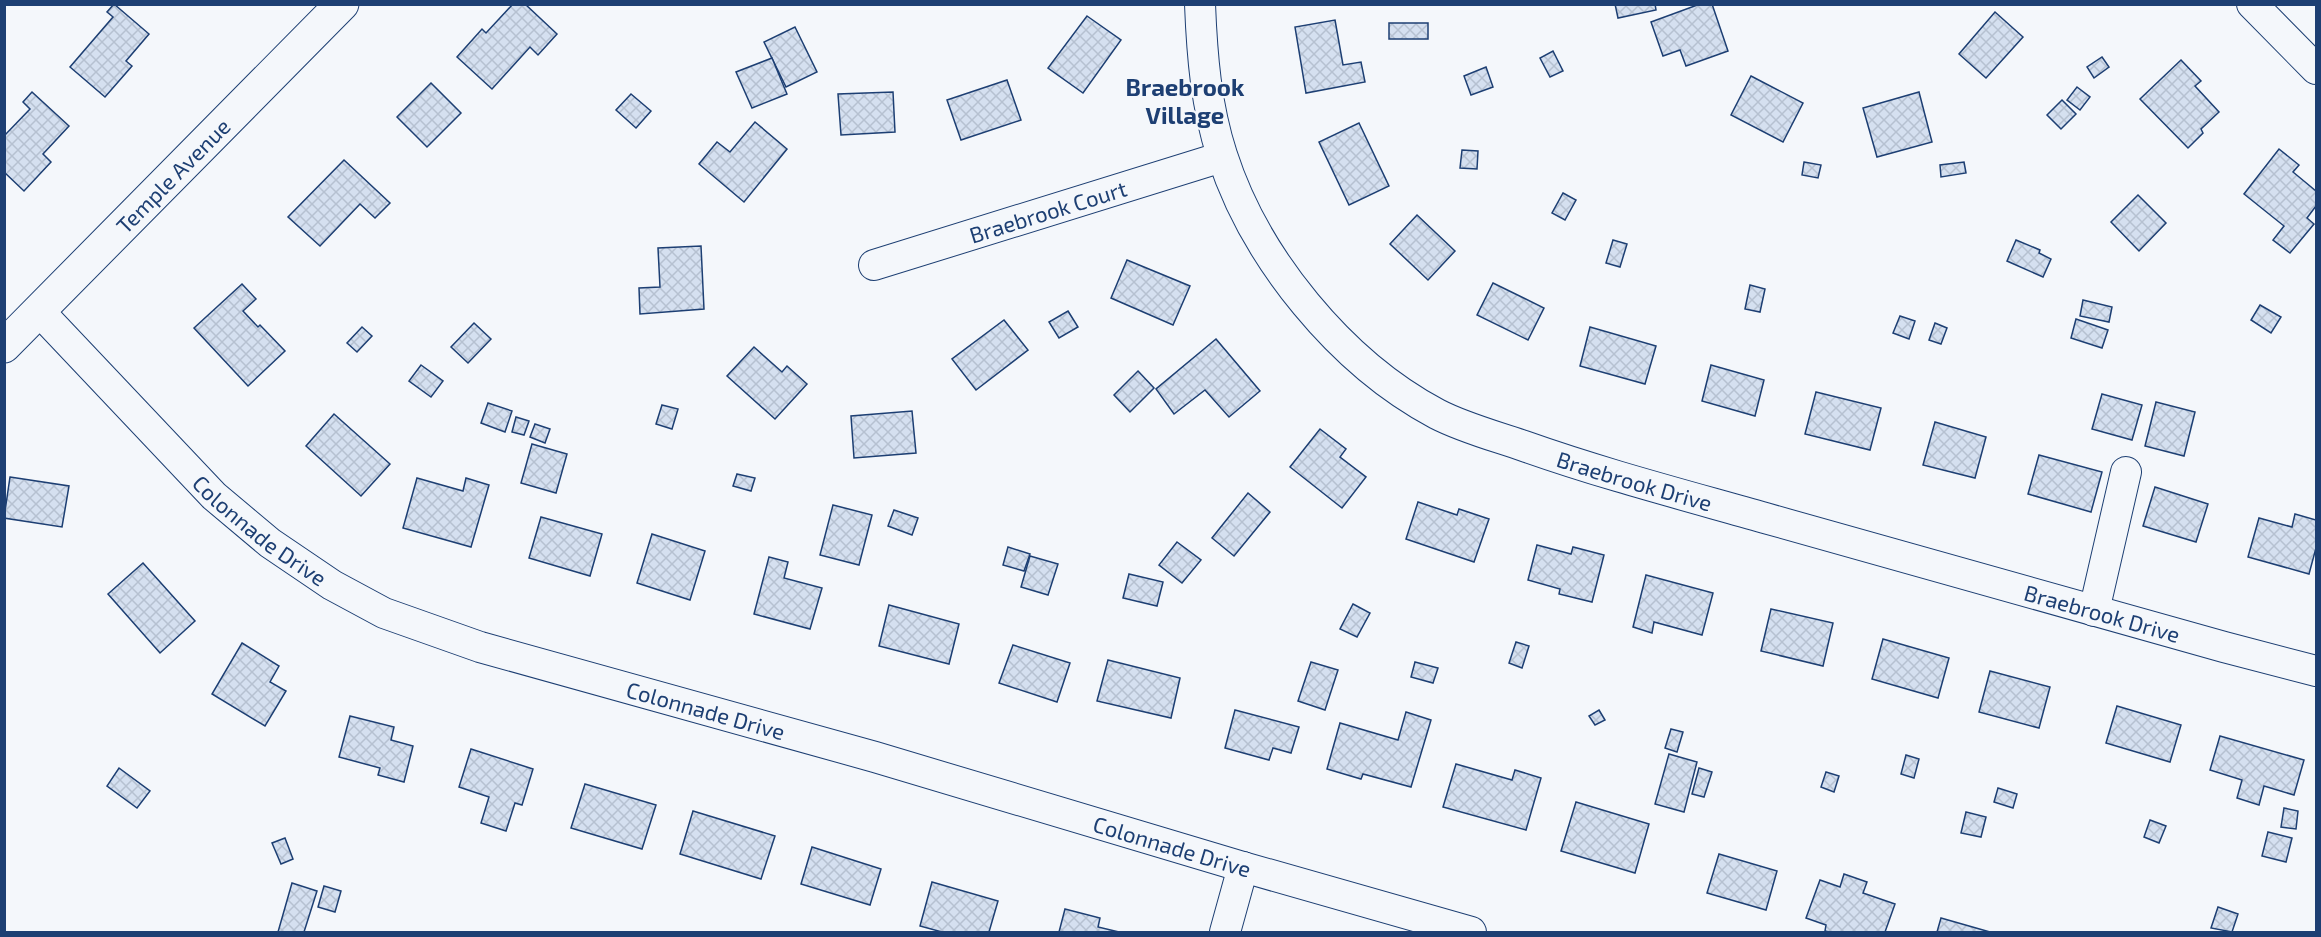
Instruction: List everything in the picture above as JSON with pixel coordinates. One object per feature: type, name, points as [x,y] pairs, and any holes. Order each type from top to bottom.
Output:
[{"type":"street","name":"Temple Avenue","points":[[4,346],[342,4]]},
{"type":"street","name":"Braebrook Drive","points":[[1200,4],[1203,69],[1214,129],[1222,157],[1243,209],[1277,266],[1318,318],[1371,370],[1395,389],[1467,427],[1579,466],[2316,671]]},
{"type":"street","points":[[2252,4],[2316,69]]},
{"type":"street","name":"Braebrook Court","points":[[874,265],[1222,157]]},
{"type":"street","name":"Colonnade Drive","points":[[39,311],[214,496],[270,543],[332,585],[384,613],[480,647],[875,757],[1471,933]]},
{"type":"street","points":[[2094,611],[2126,472]]},
{"type":"street","points":[[1225,933],[1243,867]]},
{"type":"building","points":[[114,4],[149,34],[126,61],[132,66],[105,97],[70,67],[113,17],[107,12]]},
{"type":"building","points":[[513,4],[525,4],[557,34],[538,55],[530,47],[492,89],[457,57],[482,29],[486,33]]},
{"type":"building","points":[[1615,4],[1655,4],[1656,10],[1618,18]]},
{"type":"building","points":[[1700,4],[1712,4],[1728,51],[1686,66],[1680,50],[1663,56],[1651,22]]},
{"type":"building","points":[[1995,12],[2023,37],[1986,78],[1959,54]]},
{"type":"building","points":[[1087,16],[1121,40],[1083,93],[1048,68]]},
{"type":"building","points":[[1335,20],[1343,65],[1361,62],[1365,82],[1306,93],[1295,27]]},
{"type":"building","points":[[1389,23],[1428,23],[1428,39],[1389,39]]},
{"type":"building","points":[[795,27],[817,72],[786,87],[764,42]]},
{"type":"building","points":[[1553,51],[1563,71],[1550,77],[1540,58]]},
{"type":"building","points":[[2102,57],[2109,67],[2094,78],[2087,67]]},
{"type":"building","points":[[772,58],[787,94],[752,108],[736,72]]},
{"type":"building","points":[[2181,60],[2201,81],[2195,86],[2219,112],[2201,129],[2203,133],[2188,148],[2140,99]]},
{"type":"building","points":[[1486,67],[1493,87],[1471,95],[1464,76]]},
{"type":"building","points":[[1751,76],[1803,103],[1783,142],[1731,115]]},
{"type":"building","points":[[1007,80],[1021,120],[961,140],[947,100]]},
{"type":"building","points":[[431,83],[461,113],[427,147],[397,117]]},
{"type":"building","points":[[2077,87],[2090,97],[2080,110],[2067,100]]},
{"type":"building","points":[[32,92],[69,126],[43,154],[51,162],[24,191],[4,172],[4,136],[30,109],[23,102]]},
{"type":"building","points":[[893,92],[895,132],[841,135],[838,94]]},
{"type":"building","points":[[1919,92],[1932,142],[1877,157],[1863,108]]},
{"type":"building","points":[[631,94],[651,111],[636,128],[616,110]]},
{"type":"building","points":[[2062,100],[2076,114],[2061,129],[2047,115]]},
{"type":"building","points":[[755,122],[787,149],[744,202],[699,164],[717,142],[730,152]]},
{"type":"building","points":[[1359,123],[1389,186],[1349,205],[1319,142]]},
{"type":"building","points":[[2279,149],[2299,165],[2293,172],[2316,191],[2316,206],[2307,218],[2314,224],[2290,253],[2273,240],[2284,226],[2244,194]]},
{"type":"building","points":[[1462,150],[1478,151],[1477,169],[1460,168]]},
{"type":"building","points":[[344,160],[390,203],[375,218],[360,204],[320,246],[288,217]]},
{"type":"building","points":[[1804,162],[1821,165],[1818,178],[1802,175]]},
{"type":"building","points":[[1964,162],[1966,173],[1941,177],[1940,165]]},
{"type":"building","points":[[1563,193],[1576,200],[1565,220],[1552,213]]},
{"type":"building","points":[[2138,195],[2166,223],[2139,251],[2111,222]]},
{"type":"building","points":[[1417,215],[1455,251],[1428,280],[1390,244]]},
{"type":"building","points":[[1613,240],[1627,244],[1620,267],[1606,263]]},
{"type":"building","points":[[2016,240],[2040,250],[2039,253],[2051,259],[2043,277],[2007,261]]},
{"type":"building","points":[[701,246],[704,309],[640,314],[639,288],[660,287],[658,248]]},
{"type":"building","points":[[1127,260],[1190,286],[1173,325],[1111,298]]},
{"type":"building","points":[[1493,283],[1544,308],[1528,340],[1477,315]]},
{"type":"building","points":[[242,284],[256,299],[243,311],[285,351],[248,386],[194,328]]},
{"type":"building","points":[[1750,285],[1765,289],[1760,312],[1745,309]]},
{"type":"building","points":[[2083,300],[2112,307],[2109,322],[2080,316]]},
{"type":"building","points":[[2260,305],[2281,317],[2271,333],[2251,320]]},
{"type":"building","points":[[1068,311],[1078,327],[1059,338],[1049,322]]},
{"type":"building","points":[[1900,316],[1915,321],[1909,339],[1893,333]]},
{"type":"building","points":[[2076,319],[2108,330],[2102,348],[2071,338]]},
{"type":"building","points":[[1004,320],[1028,350],[976,390],[952,359]]},
{"type":"building","points":[[474,323],[491,339],[468,363],[451,347]]},
{"type":"building","points":[[1935,323],[1947,328],[1941,344],[1929,340]]},
{"type":"building","points":[[362,327],[372,336],[357,352],[347,343]]},
{"type":"building","points":[[1590,327],[1656,346],[1645,384],[1580,366]]},
{"type":"building","points":[[1216,339],[1260,391],[1229,417],[1205,390],[1174,414],[1156,389]]},
{"type":"building","points":[[754,347],[782,372],[787,366],[807,384],[775,419],[727,376]]},
{"type":"building","points":[[421,365],[443,381],[431,397],[409,381]]},
{"type":"building","points":[[1711,365],[1764,380],[1755,416],[1702,401]]},
{"type":"building","points":[[1138,371],[1154,388],[1130,412],[1114,395]]},
{"type":"building","points":[[1816,392],[1881,408],[1870,450],[1805,434]]},
{"type":"building","points":[[2102,394],[2142,405],[2132,440],[2092,429]]},
{"type":"building","points":[[2156,402],[2195,412],[2184,456],[2145,446]]},
{"type":"building","points":[[488,403],[512,411],[505,432],[481,423]]},
{"type":"building","points":[[662,405],[678,409],[672,429],[656,424]]},
{"type":"building","points":[[912,411],[916,453],[854,458],[851,416]]},
{"type":"building","points":[[334,414],[390,464],[361,496],[306,446]]},
{"type":"building","points":[[516,417],[529,421],[524,435],[512,432]]},
{"type":"building","points":[[1935,422],[1986,437],[1975,478],[1923,465]]},
{"type":"building","points":[[535,424],[550,429],[545,443],[530,437]]},
{"type":"building","points":[[1320,429],[1346,449],[1340,457],[1366,477],[1342,508],[1290,467]]},
{"type":"building","points":[[532,444],[567,454],[556,493],[521,483]]},
{"type":"building","points":[[2039,455],[2102,472],[2091,512],[2028,494]]},
{"type":"building","points":[[737,474],[755,478],[751,491],[733,486]]},
{"type":"building","points":[[10,477],[69,486],[62,527],[4,518]]},
{"type":"building","points":[[417,478],[463,491],[466,478],[489,485],[471,547],[403,528]]},
{"type":"building","points":[[2155,487],[2208,504],[2196,542],[2143,526]]},
{"type":"building","points":[[1248,493],[1270,512],[1234,556],[1212,538]]},
{"type":"building","points":[[1418,502],[1457,515],[1459,509],[1489,519],[1474,562],[1406,539]]},
{"type":"building","points":[[833,505],[872,515],[859,565],[820,555]]},
{"type":"building","points":[[894,510],[918,518],[912,535],[888,526]]},
{"type":"building","points":[[2295,514],[2316,520],[2316,548],[2309,574],[2248,557],[2259,518],[2292,527]]},
{"type":"building","points":[[541,517],[602,534],[590,576],[529,558]]},
{"type":"building","points":[[652,534],[705,551],[690,600],[637,583]]},
{"type":"building","points":[[1177,542],[1201,560],[1182,583],[1159,565]]},
{"type":"building","points":[[1537,545],[1571,554],[1573,547],[1604,555],[1592,602],[1559,594],[1560,589],[1528,580]]},
{"type":"building","points":[[1008,547],[1030,554],[1024,571],[1003,565]]},
{"type":"building","points":[[1030,556],[1058,564],[1048,595],[1021,587]]},
{"type":"building","points":[[769,557],[788,562],[784,578],[822,588],[810,629],[754,614]]},
{"type":"building","points":[[143,563],[195,621],[160,653],[108,594]]},
{"type":"building","points":[[1129,574],[1163,582],[1157,606],[1123,598]]},
{"type":"building","points":[[1646,575],[1713,593],[1702,635],[1654,622],[1652,633],[1633,627]]},
{"type":"building","points":[[1353,604],[1370,613],[1357,637],[1340,629]]},
{"type":"building","points":[[889,605],[959,624],[949,664],[879,646]]},
{"type":"building","points":[[1771,609],[1833,623],[1823,666],[1761,651]]},
{"type":"building","points":[[1883,639],[1949,658],[1938,698],[1872,679]]},
{"type":"building","points":[[1516,642],[1529,646],[1522,668],[1509,663]]},
{"type":"building","points":[[242,643],[279,666],[270,682],[286,691],[265,726],[212,694]]},
{"type":"building","points":[[1013,645],[1070,663],[1057,702],[999,683]]},
{"type":"building","points":[[1108,660],[1180,678],[1171,718],[1097,701]]},
{"type":"building","points":[[1311,662],[1338,670],[1325,710],[1298,701]]},
{"type":"building","points":[[1415,662],[1438,668],[1433,683],[1411,677]]},
{"type":"building","points":[[1990,671],[2050,687],[2039,728],[1979,712]]},
{"type":"building","points":[[2117,706],[2181,725],[2170,762],[2106,743]]},
{"type":"building","points":[[1235,710],[1299,727],[1291,753],[1273,748],[1269,760],[1225,748]]},
{"type":"building","points":[[1599,710],[1605,720],[1595,725],[1589,716]]},
{"type":"building","points":[[1406,712],[1431,720],[1411,787],[1363,774],[1361,779],[1327,769],[1340,723],[1398,740]]},
{"type":"building","points":[[350,716],[394,727],[391,740],[413,746],[404,782],[378,775],[380,768],[339,757]]},
{"type":"building","points":[[1671,729],[1683,732],[1677,752],[1665,748]]},
{"type":"building","points":[[2220,736],[2304,760],[2294,795],[2264,786],[2259,805],[2237,798],[2242,780],[2210,770]]},
{"type":"building","points":[[471,749],[533,769],[522,805],[515,803],[506,831],[481,823],[489,797],[459,787]]},
{"type":"building","points":[[1669,754],[1697,762],[1684,812],[1655,804]]},
{"type":"building","points":[[1906,755],[1919,759],[1914,778],[1901,774]]},
{"type":"building","points":[[1456,764],[1512,780],[1515,770],[1541,778],[1526,830],[1443,807]]},
{"type":"building","points":[[119,768],[150,791],[137,808],[107,786]]},
{"type":"building","points":[[1699,768],[1712,772],[1704,797],[1692,794]]},
{"type":"building","points":[[1826,772],[1839,776],[1834,792],[1821,787]]},
{"type":"building","points":[[585,784],[656,805],[642,849],[571,828]]},
{"type":"building","points":[[1998,788],[2017,794],[2013,808],[1994,802]]},
{"type":"building","points":[[1576,802],[1649,824],[1635,873],[1561,851]]},
{"type":"building","points":[[2284,808],[2298,811],[2296,829],[2281,827]]},
{"type":"building","points":[[693,811],[775,836],[761,879],[680,854]]},
{"type":"building","points":[[1966,812],[1986,817],[1981,837],[1961,833]]},
{"type":"building","points":[[2150,820],[2166,826],[2159,843],[2144,837]]},
{"type":"building","points":[[2268,832],[2292,838],[2286,862],[2262,856]]},
{"type":"building","points":[[285,838],[293,859],[281,864],[272,843]]},
{"type":"building","points":[[812,847],[881,869],[870,905],[801,884]]},
{"type":"building","points":[[1719,854],[1777,871],[1766,910],[1707,893]]},
{"type":"building","points":[[1844,874],[1867,882],[1863,893],[1895,904],[1885,932],[1829,932],[1825,931],[1826,925],[1806,918],[1820,880],[1840,887]]},
{"type":"building","points":[[932,882],[998,901],[989,932],[942,932],[920,926]]},
{"type":"building","points":[[292,883],[317,891],[304,932],[278,932]]},
{"type":"building","points":[[324,886],[341,891],[335,912],[318,907]]},
{"type":"building","points":[[2218,907],[2238,914],[2232,932],[2211,928]]},
{"type":"building","points":[[1065,909],[1100,918],[1098,927],[1119,932],[1059,932]]},
{"type":"building","points":[[1941,918],[1990,932],[1937,932]]},
{"type":"district","name":"Braebrook Village","points":[[1185,100]]}]
